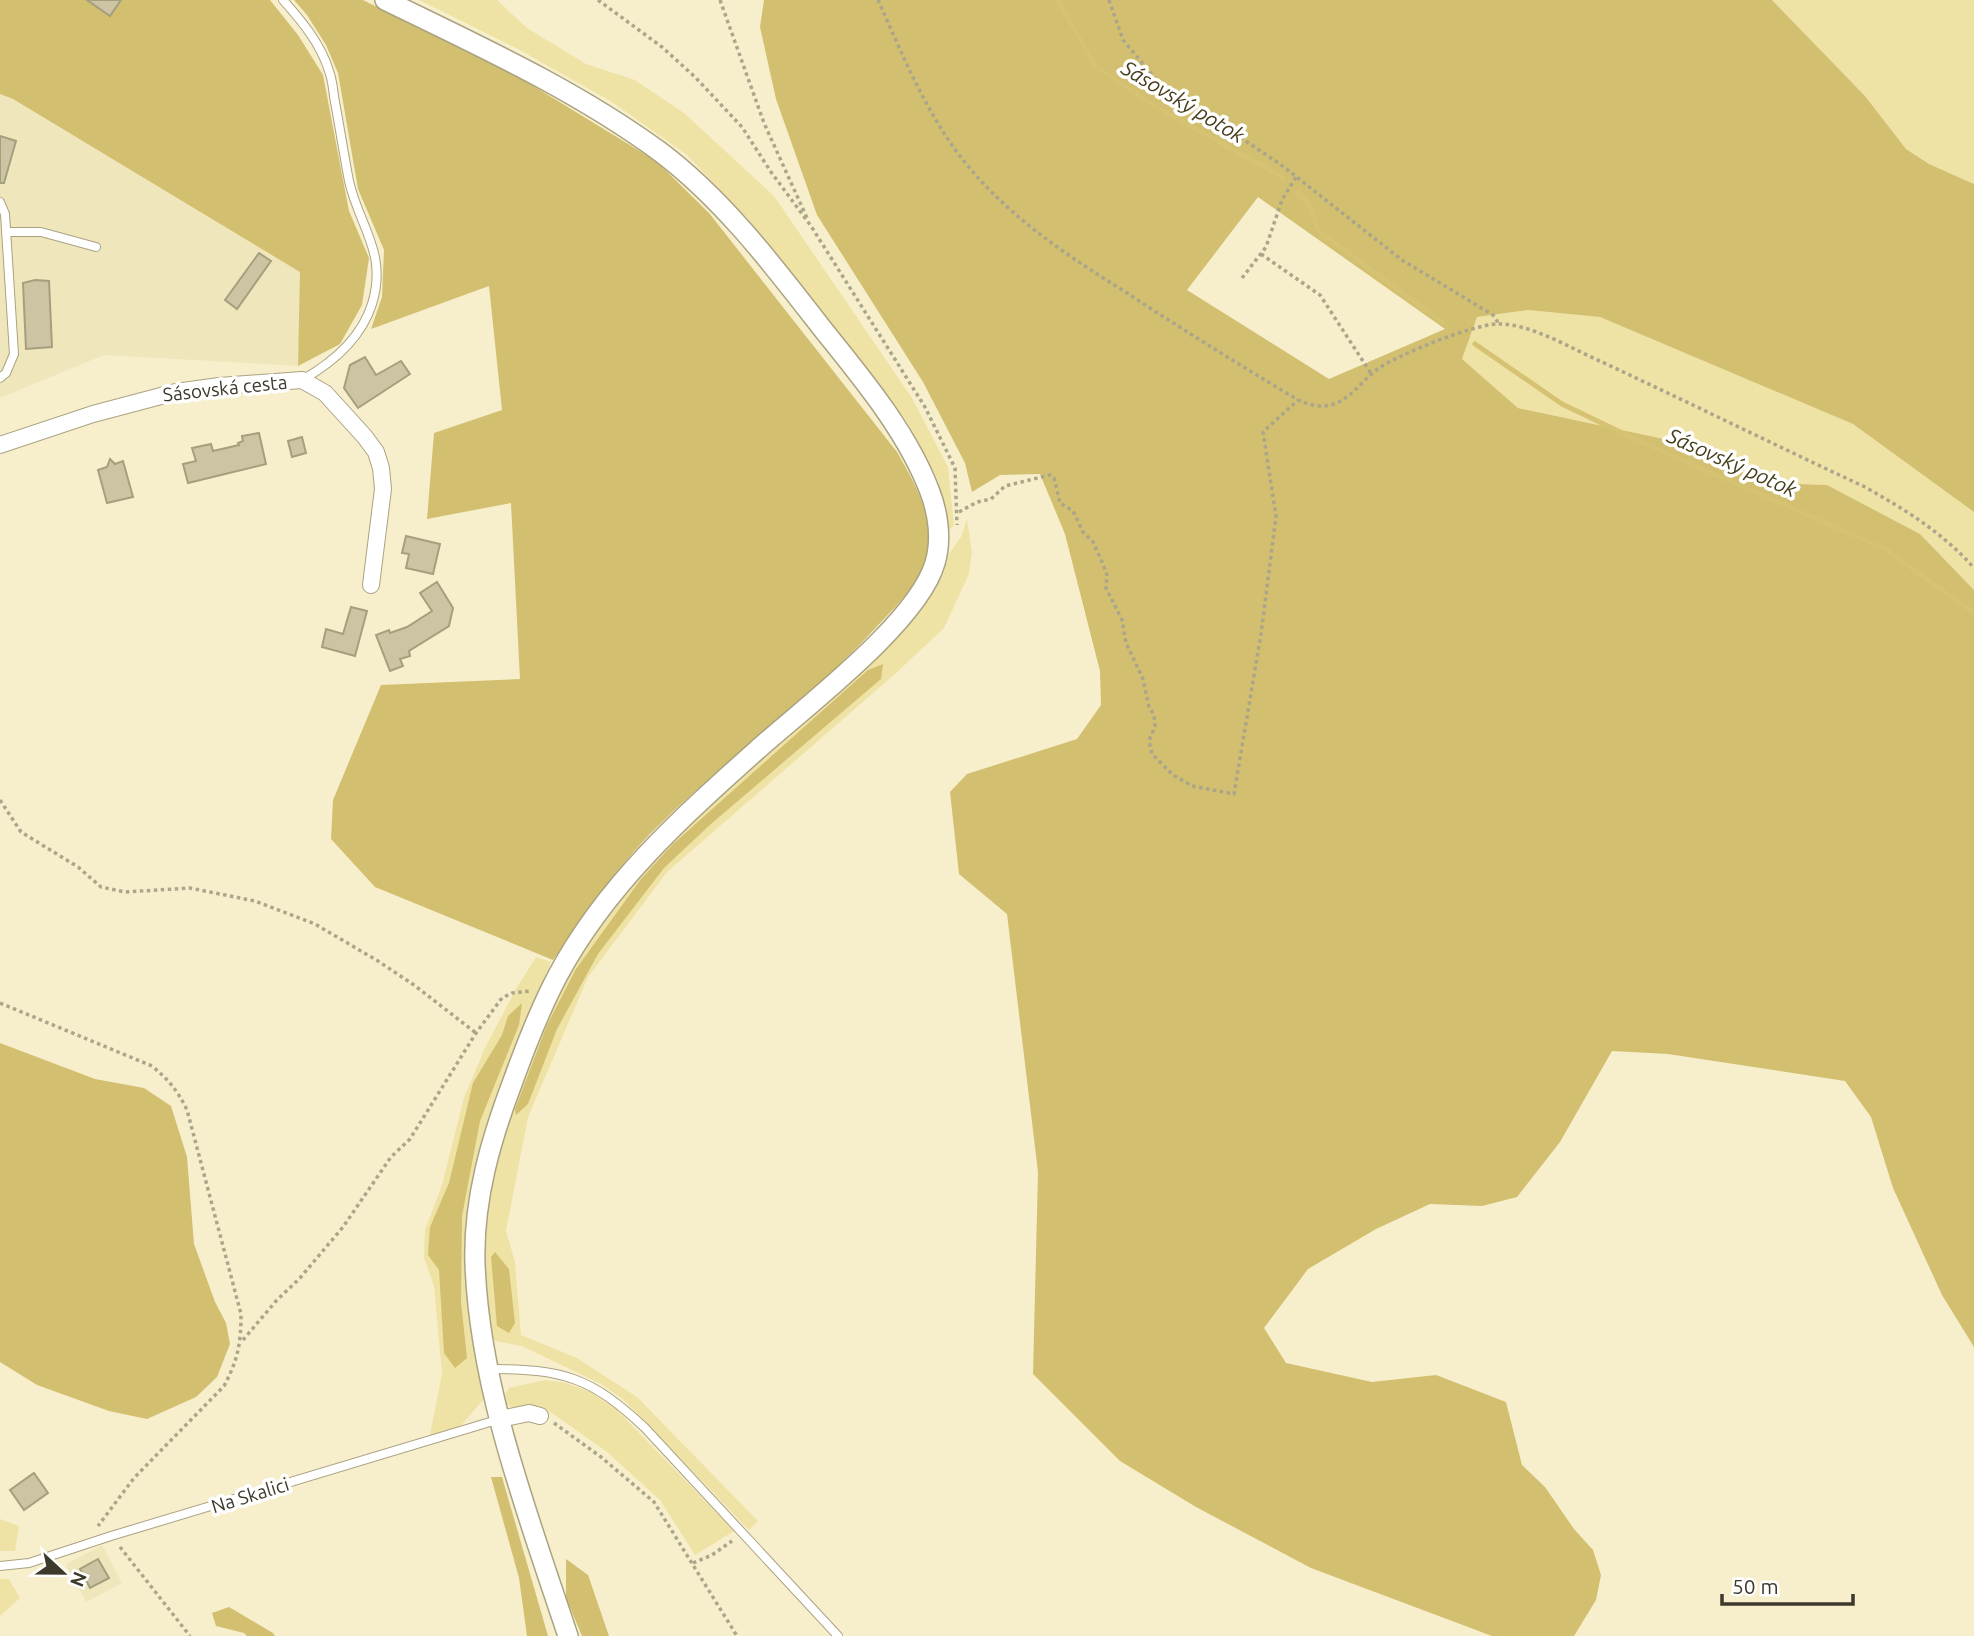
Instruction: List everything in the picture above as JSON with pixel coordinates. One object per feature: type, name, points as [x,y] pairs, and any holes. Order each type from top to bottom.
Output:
[{"type":"street","points":[[386,0],[561,88],[637,136],[690,177],[752,243],[858,373],[911,452],[935,506],[939,545],[935,564],[920,593],[907,611],[863,656],[730,774],[639,861],[592,922],[551,989],[497,1121],[478,1207],[474,1258],[476,1277],[489,1369],[500,1419],[568,1636]]},
{"type":"street","name":"Sásovská cesta","points":[[0,445],[93,414],[176,392],[302,380],[324,393],[376,452],[383,489],[371,585]]},
{"type":"street","points":[[500,1419],[529,1413],[540,1416]]},
{"type":"lane","points":[[283,0],[300,19],[329,71],[349,182],[369,232],[376,265],[372,304],[360,328],[345,350],[326,367],[302,380]]},
{"type":"lane","points":[[0,202],[5,214],[14,354],[6,373],[0,378]]},
{"type":"lane","points":[[6,232],[41,232],[96,247]]},
{"type":"lane","points":[[489,1369],[533,1369],[565,1375],[593,1387],[619,1404],[645,1428],[838,1636]]},
{"type":"lane","name":"Na Skalici","points":[[0,1566],[29,1563],[500,1419]]},
{"type":"path","points":[[598,0],[662,47],[695,77],[742,127],[811,226],[925,407],[956,468],[959,512],[957,534]]},
{"type":"path","points":[[720,0],[764,123],[811,226]]},
{"type":"path","points":[[878,0],[924,96],[951,143],[994,195],[1052,244],[1200,341],[1298,400],[1312,406],[1340,402],[1391,361],[1479,326],[1520,326],[1865,487],[1935,531],[1974,568]]},
{"type":"path","points":[[1108,0],[1123,40],[1159,83],[1296,177],[1402,260],[1493,315],[1499,324]]},
{"type":"path","points":[[1242,278],[1266,247],[1282,200],[1296,177]]},
{"type":"path","points":[[1261,254],[1320,295],[1372,375]]},
{"type":"path","points":[[959,512],[977,502],[991,499],[1005,486],[1050,475],[1054,478],[1060,503],[1073,512],[1083,532],[1093,542],[1107,575],[1106,588],[1122,620],[1126,643],[1143,678],[1149,707],[1154,715],[1155,726],[1149,741],[1152,754],[1173,775],[1192,786],[1234,794],[1261,634],[1276,516],[1263,432],[1298,400]]},
{"type":"path","points":[[0,800],[21,831],[78,867],[101,887],[125,892],[200,889],[255,901],[315,924],[379,961],[476,1033]]},
{"type":"path","points":[[241,1342],[343,1227],[391,1157],[410,1139],[476,1033],[502,998],[512,993],[551,989]]},
{"type":"path","points":[[0,1003],[152,1066],[167,1078],[180,1094],[187,1110],[241,1314],[241,1342],[234,1368],[224,1386],[134,1478],[84,1545]]},
{"type":"path","points":[[540,1416],[548,1418],[601,1457],[654,1502],[737,1636]]},
{"type":"path","points":[[693,1563],[712,1555],[742,1533]]},
{"type":"path","points":[[111,1536],[190,1636]]},
{"type":"shaded area","points":[[0,0],[270,0],[298,35],[323,75],[349,211],[369,258],[362,305],[340,344],[298,366],[300,272],[13,99],[0,94]]},
{"type":"shaded area","points":[[294,0],[363,0],[522,79],[656,161],[709,213],[897,452],[924,507],[929,536],[928,551],[924,566],[905,595],[828,675],[643,841],[602,891],[553,960],[375,887],[331,839],[333,800],[381,685],[520,679],[511,503],[427,519],[434,433],[502,410],[489,286],[371,329],[382,297],[384,250],[358,189],[338,73],[326,45]]},
{"type":"shaded area","points":[[419,0],[497,0],[527,28],[586,64],[635,80],[684,113],[774,196],[912,398],[948,467],[954,525],[950,530],[938,480],[906,420],[748,219],[687,155],[612,102],[518,49]]},
{"type":"shaded area","points":[[764,0],[1772,0],[1865,96],[1906,149],[1929,164],[1974,184],[1974,512],[1853,424],[1600,317],[1528,310],[1477,317],[1462,359],[1518,408],[1664,439],[1768,483],[1827,485],[1920,534],[1974,590],[1974,1347],[1942,1295],[1893,1188],[1871,1117],[1845,1081],[1668,1054],[1612,1051],[1560,1142],[1517,1197],[1482,1206],[1430,1204],[1376,1229],[1308,1269],[1264,1328],[1286,1363],[1372,1382],[1436,1375],[1506,1402],[1522,1465],[1545,1487],[1574,1529],[1593,1550],[1601,1575],[1596,1600],[1574,1636],[1492,1636],[1311,1568],[1196,1507],[1120,1461],[1033,1374],[1038,1172],[1007,914],[959,874],[950,792],[967,774],[1077,739],[1101,705],[1100,671],[1065,534],[1040,474],[1000,475],[972,492],[965,463],[923,382],[817,215],[776,99],[760,27]],"holes":[[[1258,197],[1445,329],[1329,379],[1187,290]]]},
{"type":"shaded area","points":[[1772,0],[1974,0],[1974,184],[1929,164],[1906,149],[1865,96]]},
{"type":"shaded area","points":[[0,94],[13,99],[301,272],[298,366],[104,355],[0,398]]},
{"type":"shaded area","points":[[1528,310],[1600,317],[1853,424],[1974,512],[1974,590],[1920,534],[1827,485],[1768,483],[1664,439],[1518,408],[1462,359],[1477,317]]},
{"type":"shaded area","points":[[967,519],[972,552],[969,574],[944,628],[895,674],[667,872],[588,977],[528,1117],[506,1231],[515,1262],[521,1335],[577,1358],[637,1397],[758,1521],[749,1530],[624,1400],[601,1384],[522,1346],[490,1340],[484,1280],[492,1169],[536,1040],[564,981],[603,920],[670,839],[864,667],[921,608],[943,575],[949,554],[961,537]]},
{"type":"shaded area","points":[[883,664],[881,679],[712,823],[664,868],[598,954],[557,1029],[528,1104],[516,1115],[515,1109],[547,1025],[576,969],[641,879],[672,845],[868,670]]},
{"type":"shaded area","points":[[536,957],[551,962],[496,1096],[484,1131],[468,1201],[466,1275],[484,1386],[483,1400],[459,1428],[430,1435],[442,1373],[434,1286],[424,1258],[425,1230],[442,1185],[464,1098],[484,1050]]},
{"type":"shaded area","points":[[522,1003],[519,1025],[480,1121],[462,1216],[461,1302],[467,1358],[455,1368],[444,1353],[439,1270],[428,1255],[430,1227],[449,1183],[473,1083],[502,1035],[508,1016]]},
{"type":"shaded area","points":[[0,1043],[95,1079],[144,1088],[171,1106],[187,1157],[194,1244],[215,1302],[226,1323],[230,1344],[217,1377],[196,1397],[147,1419],[109,1411],[37,1385],[0,1362]]},
{"type":"shaded area","points":[[495,1252],[509,1269],[515,1323],[509,1333],[497,1326],[491,1257]]},
{"type":"shaded area","points":[[545,1380],[566,1383],[590,1392],[616,1409],[734,1531],[695,1555],[660,1500],[607,1452],[549,1411],[531,1405],[514,1409],[507,1404],[505,1394],[509,1388]]},
{"type":"shaded area","points":[[491,1477],[502,1477],[548,1636],[527,1636],[519,1578]]},
{"type":"shaded area","points":[[0,1519],[19,1526],[15,1551],[0,1551]]},
{"type":"shaded area","points":[[102,1545],[122,1583],[86,1602],[66,1564]]},
{"type":"shaded area","points":[[566,1559],[588,1575],[609,1636],[582,1636],[566,1598]]},
{"type":"shaded area","points":[[0,1579],[9,1579],[20,1598],[0,1616]]},
{"type":"shaded area","points":[[229,1607],[275,1636],[247,1636],[216,1626],[212,1613]]},
{"type":"building","points":[[87,0],[121,0],[110,16]]},
{"type":"building","points":[[0,136],[16,141],[4,183],[0,183]]},
{"type":"building","points":[[259,253],[271,261],[237,309],[225,300]]},
{"type":"building","points":[[49,281],[52,347],[26,349],[23,283]]},
{"type":"building","points":[[365,357],[376,375],[401,361],[410,374],[358,408],[344,388],[350,365]]},
{"type":"building","points":[[259,433],[266,464],[188,483],[183,464],[196,461],[192,448],[211,444],[213,451],[239,445],[238,443],[243,441],[242,436]]},
{"type":"building","points":[[302,437],[306,453],[292,457],[288,441]]},
{"type":"building","points":[[110,459],[115,464],[123,461],[133,497],[107,503],[98,470],[107,467]]},
{"type":"building","points":[[406,536],[440,544],[433,574],[406,568],[409,554],[402,553]]},
{"type":"building","points":[[437,582],[453,608],[449,626],[409,651],[410,656],[400,659],[403,666],[390,671],[376,635],[407,627],[432,611],[420,593]]},
{"type":"building","points":[[351,607],[367,611],[355,656],[322,647],[326,629],[343,634]]},
{"type":"building","points":[[34,1473],[48,1493],[24,1510],[10,1490]]},
{"type":"building","points":[[98,1559],[109,1578],[90,1588],[80,1569]]},
{"type":"waterway","name":"Sásovský potok","points":[[1058,0],[1095,66],[1156,107],[1284,180]]},
{"type":"waterway","name":"Sásovský potok","points":[[1298,193],[1311,208],[1320,232],[1443,323]]},
{"type":"waterway","name":"Sásovský potok","points":[[1475,344],[1562,404],[1641,442],[1885,549],[1974,613]]}]
